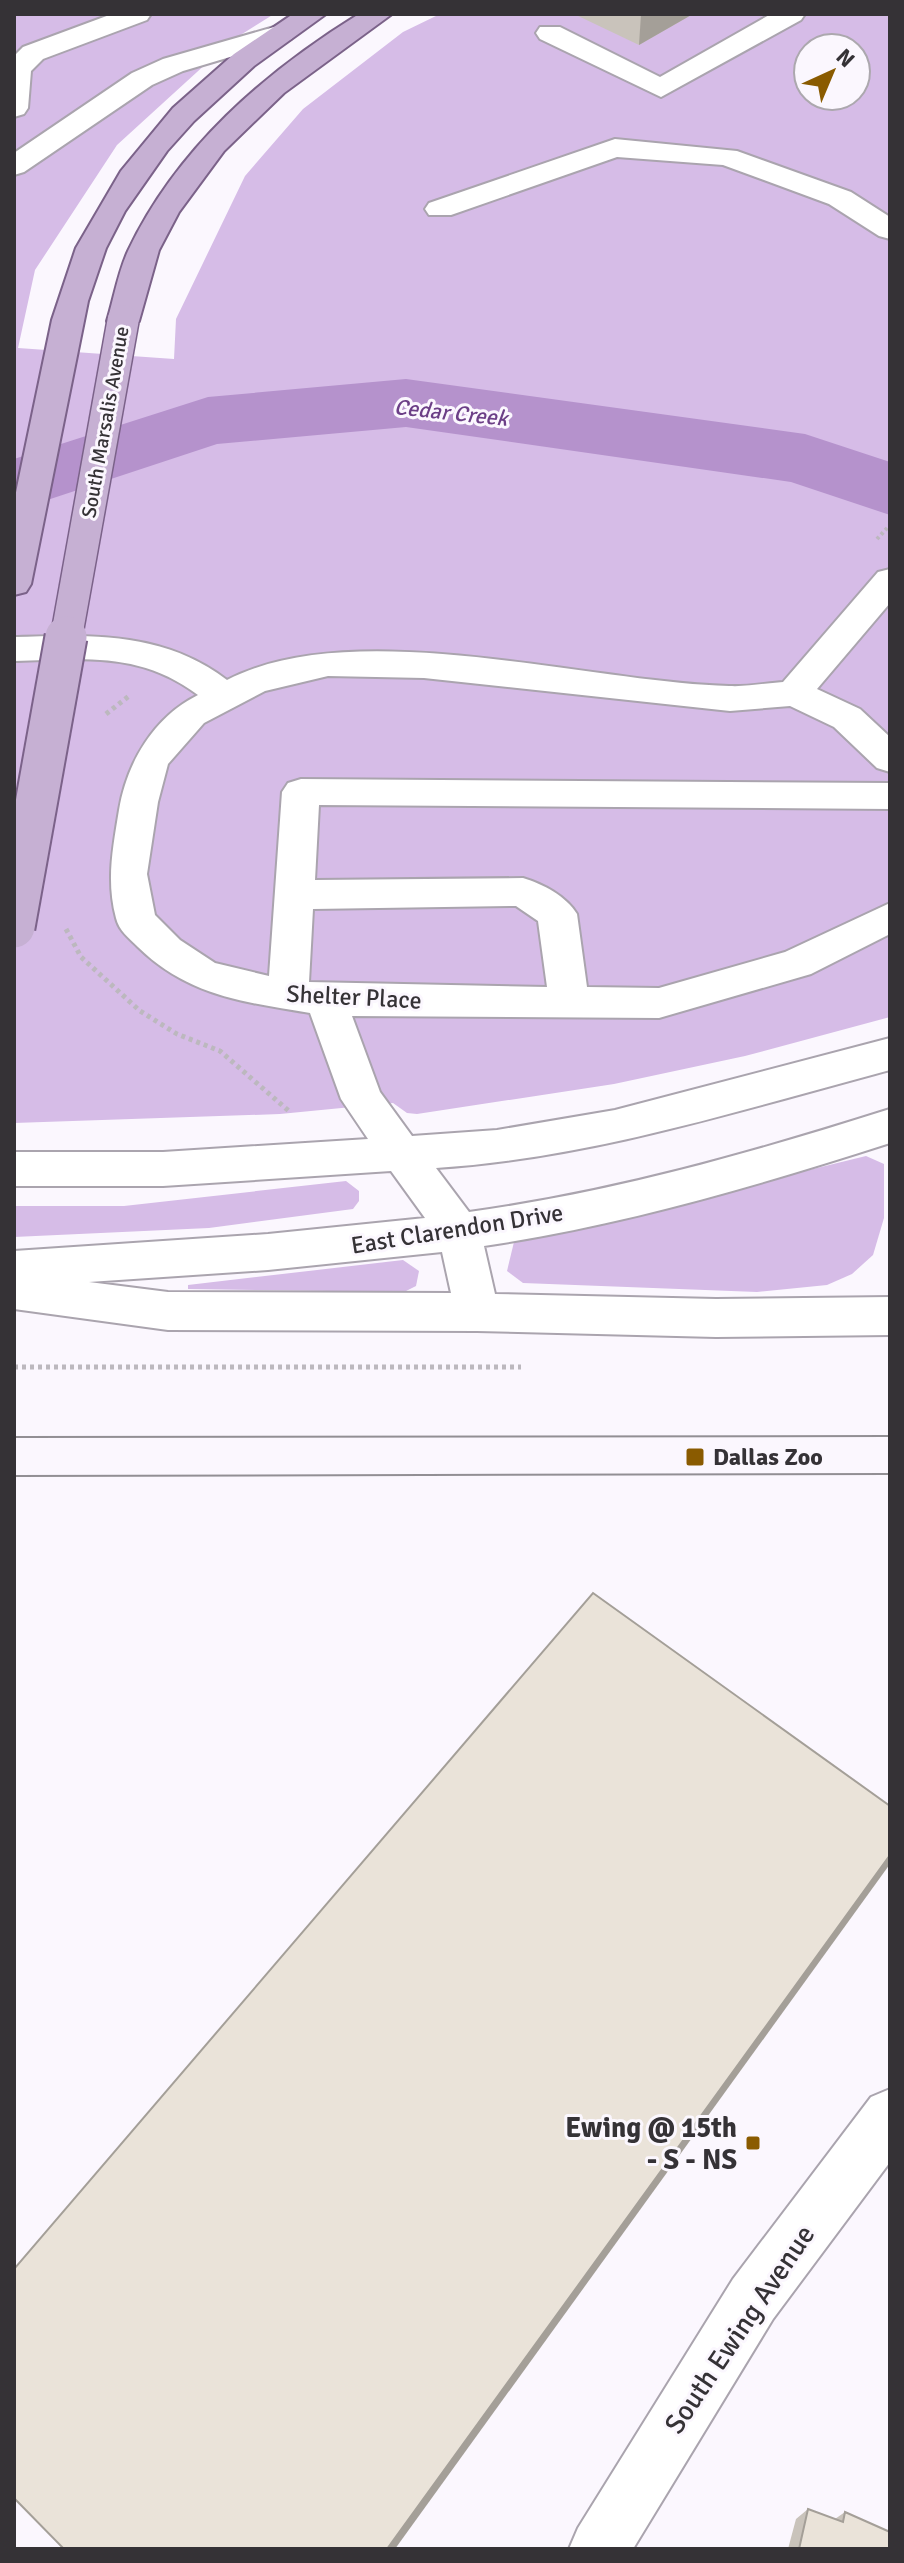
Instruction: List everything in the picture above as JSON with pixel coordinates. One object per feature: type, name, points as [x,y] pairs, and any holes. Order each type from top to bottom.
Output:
[{"type":"main road","points":[[14,584],[66,329],[90,249],[134,170],[195,100],[281,33],[312,14]]},
{"type":"main road","name":"South Marsalis Avenue","points":[[14,927],[123,321],[143,252],[186,178],[239,115],[325,45],[378,14]]},
{"type":"street","points":[[14,108],[17,69],[24,52],[137,14]]},
{"type":"street","points":[[550,33],[661,88],[791,14]]},
{"type":"street","points":[[14,166],[142,79],[173,65],[281,33]]},
{"type":"street","points":[[440,209],[615,148],[727,157],[840,198],[890,230]]},
{"type":"street","points":[[890,580],[794,693],[847,718],[890,759]]},
{"type":"street","points":[[14,649],[96,648],[140,654],[180,665],[223,695]]},
{"type":"street","name":"Shelter Place","points":[[794,693],[730,699],[375,662],[328,664],[254,681],[191,714],[151,760],[139,802],[128,874],[136,921],[166,950],[201,974],[243,987],[307,997],[659,1003],[797,963],[890,917]]},
{"type":"street","points":[[477,1312],[459,1232],[362,1099],[307,997],[295,895],[301,792],[890,796]]},
{"type":"street","points":[[295,895],[523,892],[557,914],[569,1002]]},
{"type":"street","points":[[14,1169],[163,1169],[497,1147],[615,1127],[890,1054]]},
{"type":"street","name":"East Clarendon Drive","points":[[14,1269],[245,1255],[459,1232],[687,1189],[890,1126]]},
{"type":"street","points":[[14,1291],[168,1311],[477,1312],[598,1317],[890,1316]]},
{"type":"street","name":"South Ewing Avenue","points":[[599,2549],[753,2299],[890,2116]]},
{"type":"path","points":[[14,1367],[530,1367]]},
{"type":"shaded area","points":[[14,14],[274,14],[231,41],[117,145],[35,270],[18,348],[174,359],[176,319],[245,176],[303,109],[403,32],[440,14],[890,14],[890,1017],[745,1056],[614,1084],[417,1114],[407,1113],[393,1103],[280,1114],[14,1123]]},
{"type":"shaded area","points":[[866,1156],[884,1164],[884,1218],[873,1255],[852,1274],[827,1285],[757,1292],[523,1283],[507,1271],[514,1242]]},
{"type":"shaded area","points":[[346,1181],[359,1191],[359,1201],[353,1209],[209,1228],[14,1237],[14,1206],[124,1206]]},
{"type":"shaded area","points":[[403,1260],[419,1271],[416,1286],[404,1292],[188,1289],[188,1285]]},
{"type":"building","points":[[593,1593],[890,1806],[890,1855],[387,2549],[64,2549],[14,2498],[14,2269]]},
{"type":"building","points":[[808,2509],[843,2522],[845,2512],[890,2532],[890,2549],[799,2549]]},
{"type":"waterway","name":"Cedar Creek","points":[[14,486],[208,421],[406,403],[805,459],[890,490]]},
{"type":"tram line","points":[[14,1437],[890,1436]]},
{"type":"tram line","points":[[14,1476],[890,1474]]},
{"type":"place","name":"Dallas Zoo","points":[[695,1457]]},
{"type":"place","name":"Ewing @ 15th - S - NS","points":[[753,2143]]}]
